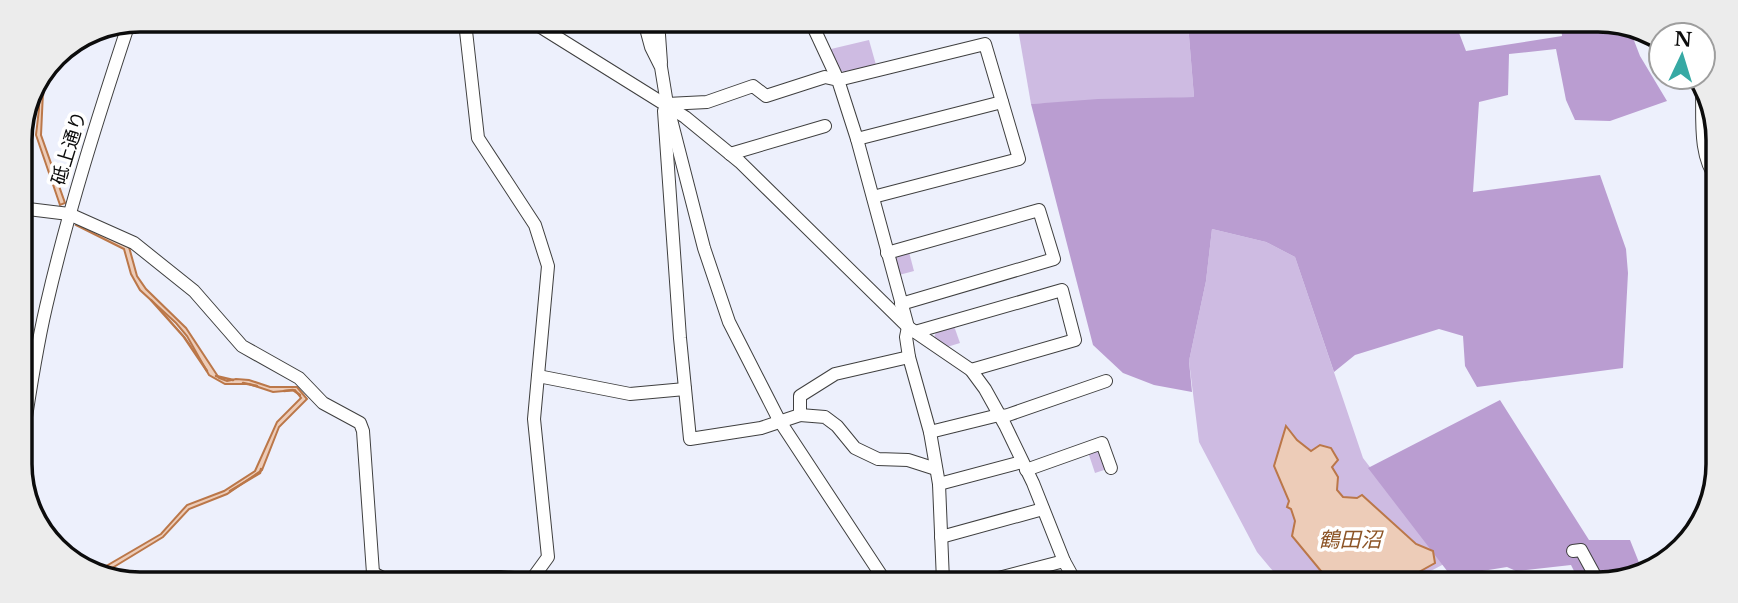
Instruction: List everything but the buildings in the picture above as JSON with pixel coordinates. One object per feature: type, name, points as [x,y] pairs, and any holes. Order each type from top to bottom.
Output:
[{"type":"street","name":"砥上通り","points":[[32,370],[69,214],[126,32]]},
{"type":"street","points":[[466,32],[478,138],[535,225],[548,266],[534,419],[548,557],[536,572]]},
{"type":"street","points":[[549,32],[667,104],[730,153],[911,330],[971,370],[999,415],[1024,466],[1070,571]]},
{"type":"street","points":[[647,32],[661,67]]},
{"type":"street","points":[[659,32],[667,104],[704,248],[729,322],[779,420],[878,571]]},
{"type":"street","points":[[816,32],[838,80],[857,139],[901,304],[911,330]]},
{"type":"street","points":[[667,104],[707,102],[753,86],[766,96],[825,77],[838,80],[985,44],[1019,159],[873,197]]},
{"type":"street","points":[[857,139],[1002,102]]},
{"type":"street","points":[[667,104],[663,114],[690,439],[761,428],[800,415],[825,417],[837,426],[855,448],[878,459],[908,460],[936,469]]},
{"type":"street","points":[[1703,113],[1706,154]]},
{"type":"street","points":[[730,153],[825,126]]},
{"type":"street","points":[[32,209],[69,214],[134,243],[194,291],[242,346],[299,378],[323,403],[360,423],[363,432],[371,572]]},
{"type":"street","points":[[887,253],[1039,210],[1054,260],[901,304]]},
{"type":"street","points":[[943,571],[939,484],[930,432],[906,337],[911,330],[1062,290],[1075,340],[971,370]]},
{"type":"street","points":[[800,415],[800,396],[835,374],[909,357]]},
{"type":"street","points":[[538,376],[630,394],[685,389]]},
{"type":"street","points":[[930,432],[999,415],[1005,416],[1106,381]]},
{"type":"street","points":[[939,484],[1024,466],[1102,443],[1111,468]]},
{"type":"street","points":[[941,537],[1043,509]]},
{"type":"street","points":[[1573,551],[1581,550],[1592,571]]},
{"type":"street","points":[[1024,571],[1064,561]]},
{"type":"shaded area","points":[[1019,32],[1189,32],[1194,97],[1031,104]]},
{"type":"shaded area","points":[[1189,32],[1459,32],[1466,51],[1562,36],[1562,32],[1613,32],[1633,37],[1647,68],[1647,91],[1661,91],[1667,101],[1610,121],[1575,120],[1566,100],[1556,49],[1509,54],[1508,95],[1479,102],[1473,192],[1600,175],[1626,249],[1628,273],[1623,368],[1477,387],[1465,366],[1463,336],[1439,329],[1355,355],[1334,372],[1295,257],[1266,242],[1212,229],[1206,281],[1189,361],[1192,392],[1154,385],[1123,373],[1093,345],[1031,104],[1098,99],[1194,97]]},
{"type":"shaded area","points":[[869,40],[876,65],[846,73],[839,70],[831,49]]},
{"type":"shaded area","points":[[1212,229],[1266,242],[1295,257],[1363,458],[1444,564],[1431,571],[1273,571],[1257,552],[1199,442],[1189,361],[1206,281]]},
{"type":"shaded area","points":[[909,252],[914,271],[899,275],[895,259],[898,255]]},
{"type":"shaded area","points":[[954,326],[960,343],[947,347],[934,338],[936,332]]},
{"type":"shaded area","points":[[1500,400],[1589,540],[1630,540],[1639,563],[1606,571],[1574,571],[1571,565],[1516,571],[1507,567],[1482,571],[1447,571],[1368,468]]},
{"type":"shaded area","points":[[1096,449],[1102,452],[1107,469],[1095,473],[1088,452]]},
{"type":"water","points":[[43,92],[41,135],[65,203],[60,205],[36,135]]},
{"type":"water","points":[[78,222],[129,247],[137,276],[146,289],[186,328],[219,378],[227,381],[249,380],[270,387],[297,387],[307,399],[279,427],[262,470],[227,494],[189,509],[163,537],[112,568],[106,566],[161,534],[187,505],[224,491],[255,471],[277,422],[301,398],[295,390],[273,392],[249,384],[225,384],[209,375],[187,336],[140,290],[131,274],[124,249],[76,225]]},
{"type":"water","name":"鶴田沼","points":[[1286,426],[1297,440],[1311,451],[1320,445],[1331,448],[1338,460],[1332,467],[1338,477],[1337,490],[1343,497],[1357,498],[1362,495],[1416,544],[1433,551],[1435,563],[1420,571],[1321,571],[1292,536],[1295,521],[1291,509],[1287,507],[1289,501],[1274,466]]},
{"type":"waterway","points":[[151,300],[184,337],[207,371]]},
{"type":"waterway","points":[[216,376],[233,380]]},
{"type":"waterway","points":[[243,383],[257,386]]},
{"type":"waterway","points":[[284,391],[293,390],[300,395]]},
{"type":"waterway","points":[[230,491],[260,473],[261,469]]}]
